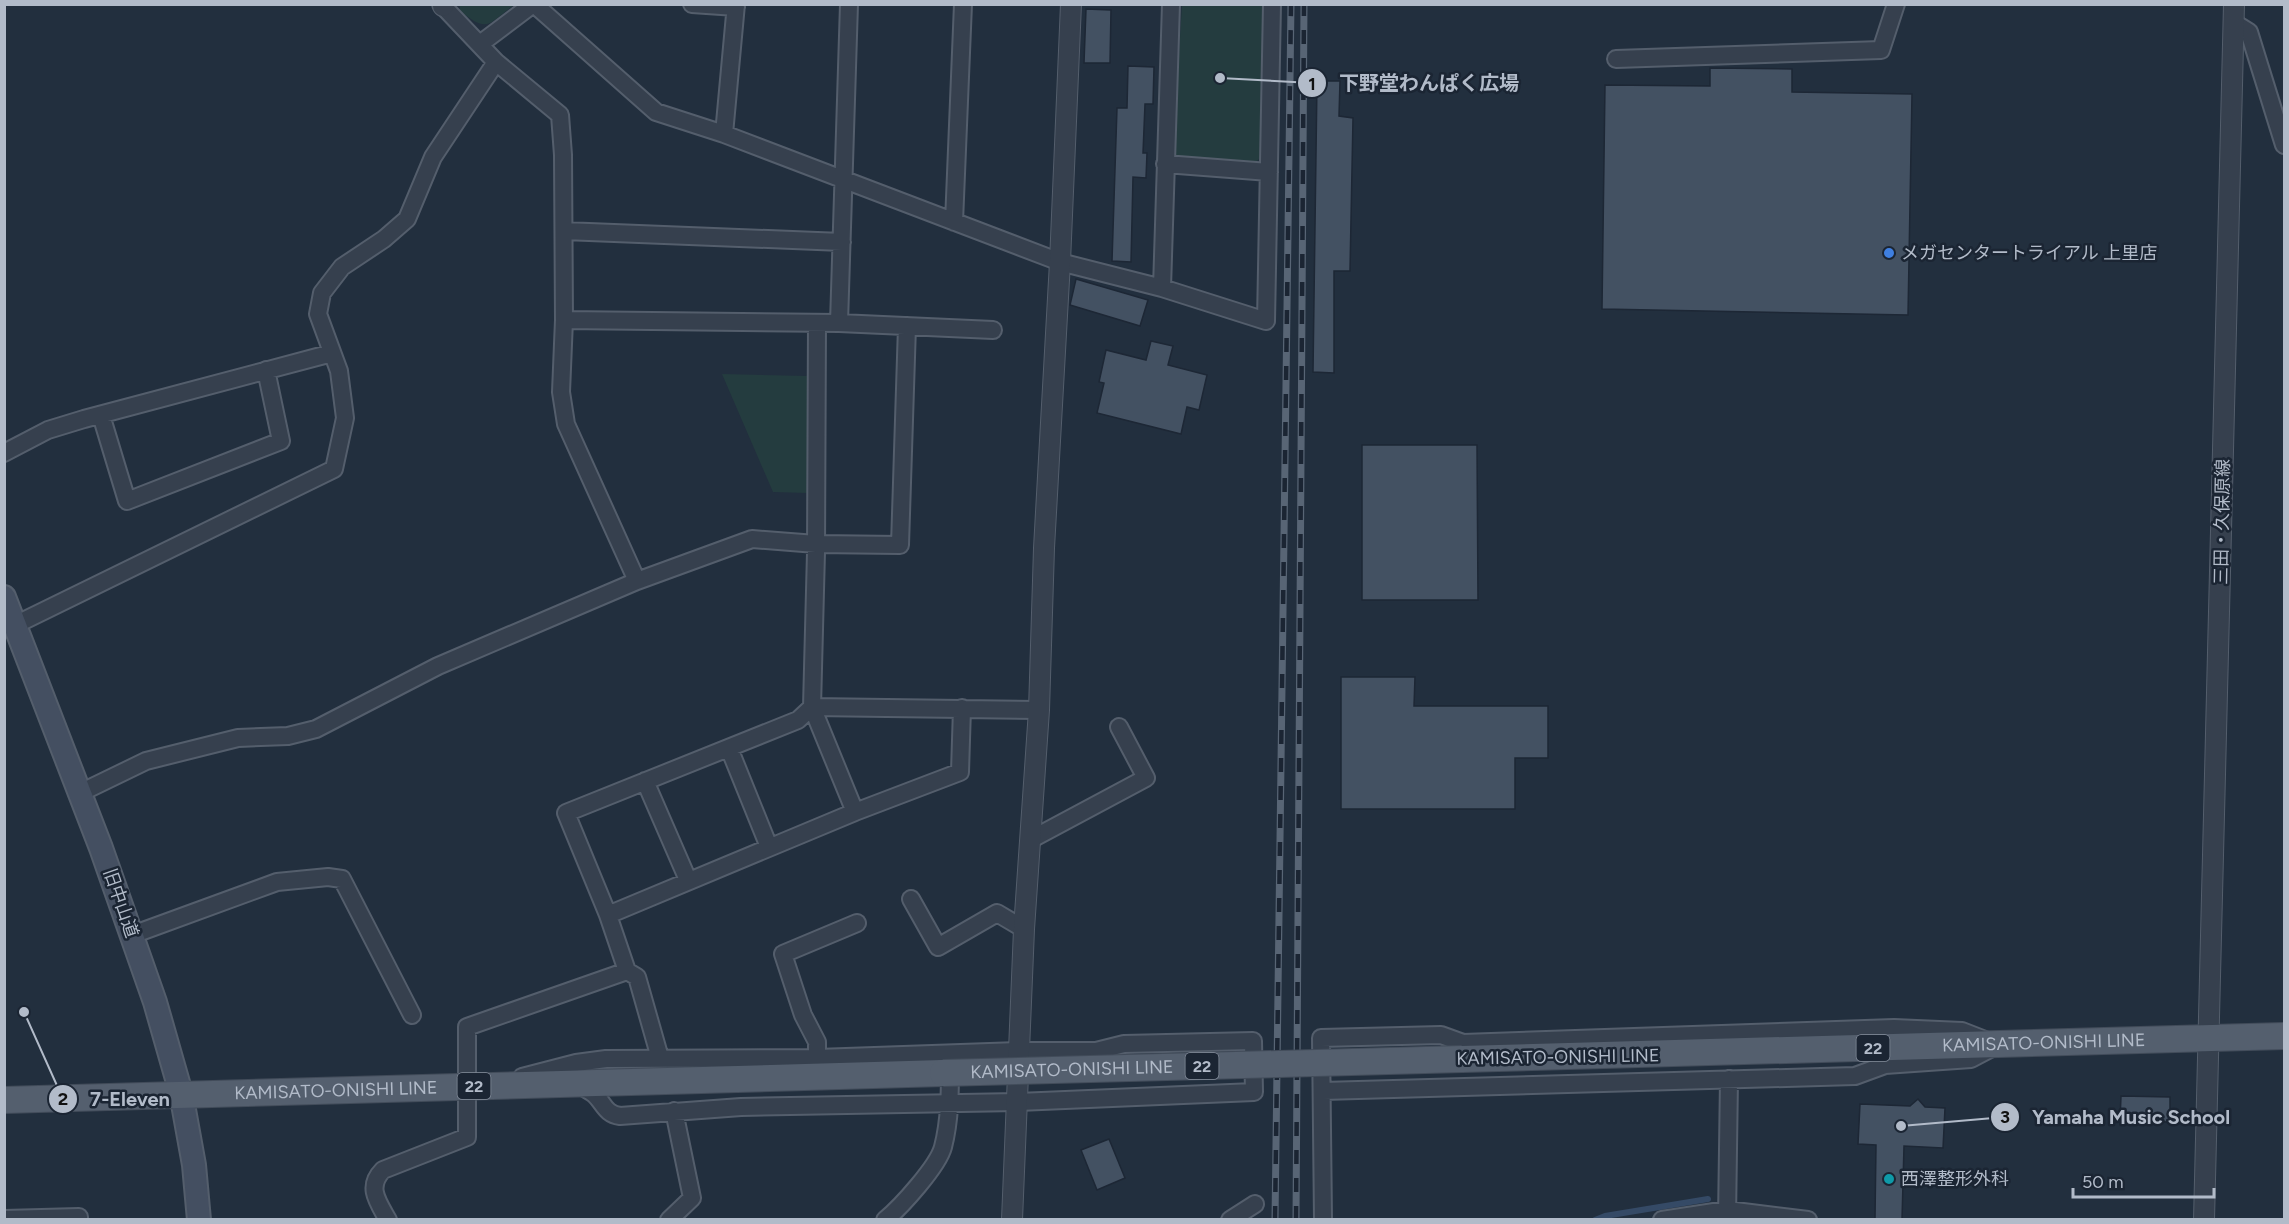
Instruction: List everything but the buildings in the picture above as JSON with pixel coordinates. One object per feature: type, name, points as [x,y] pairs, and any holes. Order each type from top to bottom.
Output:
[{"type":"main road","name":"旧中山道","points":[[4,597],[80,792],[155,1002],[181,1094],[194,1165],[199,1220]]},
{"type":"main road","name":"KAMISATO-ONISHI LINE","points":[[4,1100],[576,1083],[946,1063],[1462,1059],[2284,1036]]},
{"type":"street","points":[[480,44],[534,4],[656,112],[724,134],[1060,262],[1162,288],[1266,321],[1272,4]]},
{"type":"street","points":[[692,4],[736,6],[724,134]]},
{"type":"street","points":[[839,323],[849,4]]},
{"type":"street","points":[[954,222],[963,4]]},
{"type":"street","points":[[1012,1220],[1021,1051],[1024,929],[1039,710],[1044,548],[1060,262],[1071,4]]},
{"type":"street","points":[[1162,288],[1171,4]]},
{"type":"street","points":[[1616,59],[1881,50],[1896,4]]},
{"type":"street","points":[[442,5],[496,62],[560,115],[564,231],[561,392],[566,424],[637,581]]},
{"type":"street","points":[[2234,13],[2249,32],[2284,146]]},
{"type":"street","name":"三田・久保原線","points":[[2204,1220],[2234,13]]},
{"type":"street","points":[[15,625],[334,469],[345,418],[339,371],[318,314],[322,293],[342,267],[384,240],[407,219],[433,157],[496,62]]},
{"type":"street","points":[[1165,164],[1269,172]]},
{"type":"street","points":[[564,231],[842,242]]},
{"type":"street","points":[[564,320],[839,323],[993,330]]},
{"type":"street","points":[[817,323],[816,544],[812,707],[855,812]]},
{"type":"street","points":[[80,792],[146,761],[238,738],[288,736],[316,729],[438,666],[637,581],[752,539],[816,544],[900,545],[907,326]]},
{"type":"street","points":[[4,453],[48,430],[332,353]]},
{"type":"street","points":[[101,415],[127,501],[281,441],[266,370]]},
{"type":"street","points":[[660,1058],[637,977],[627,971],[608,915],[566,813],[798,720],[812,707],[1039,710]]},
{"type":"street","points":[[608,915],[855,812],[960,772],[962,708]]},
{"type":"street","points":[[1030,840],[1146,778],[1119,727]]},
{"type":"street","points":[[729,748],[769,847]]},
{"type":"street","points":[[645,782],[688,880]]},
{"type":"street","points":[[132,935],[277,882],[342,879],[412,1015]]},
{"type":"street","points":[[911,899],[938,946],[997,913],[1024,929]]},
{"type":"street","points":[[818,1058],[817,1042],[802,1015],[783,954],[857,923]]},
{"type":"street","points":[[388,1220],[377,1200],[374,1188],[376,1178],[383,1170],[467,1137],[479,1085],[467,1027],[627,971]]},
{"type":"street","points":[[1323,1220],[1322,1038],[1441,1035],[1463,1043],[1894,1028],[1962,1030],[1997,1045]]},
{"type":"street","points":[[479,1085],[576,1063],[606,1059],[818,1058],[946,1063],[1021,1051],[1096,1051],[1124,1044],[1253,1041],[1254,1092],[1018,1102],[741,1107],[620,1116],[612,1115],[595,1095],[576,1083]]},
{"type":"street","points":[[1323,1091],[1855,1076],[1885,1065],[1971,1059],[1997,1045]]},
{"type":"street","points":[[893,1217],[920,1184],[943,1149],[950,1102],[946,1063]]},
{"type":"street","points":[[1727,1215],[1729,1079]]},
{"type":"street","points":[[669,1220],[692,1198],[674,1111]]},
{"type":"street","points":[[1230,1220],[1255,1204]]},
{"type":"street","points":[[1662,1220],[1727,1215],[1808,1220]]},
{"type":"street","points":[[4,1219],[79,1217],[79,1220]]},
{"type":"green space","points":[[460,4],[514,5],[493,21],[483,24],[460,11]]},
{"type":"green space","points":[[1182,5],[1263,5],[1263,155],[1253,165],[1179,160],[1173,152]]},
{"type":"green space","points":[[722,374],[807,376],[807,493],[773,492]]},
{"type":"waterway","points":[[1595,1220],[1605,1216],[1708,1199]]},
{"type":"railway","points":[[1275,1220],[1291,4]]},
{"type":"railway","points":[[1296,1220],[1304,4]]},
{"type":"place","name":"下野堂わんぱく広場","points":[[1220,78]]},
{"type":"place","name":"メガセンタートライアル 上里店","points":[[1889,253]]},
{"type":"place","name":"7-Eleven","points":[[24,1012]]},
{"type":"place","name":"Yamaha Music School","points":[[1901,1126]]},
{"type":"place","name":"西澤整形外科","points":[[1889,1179]]}]
